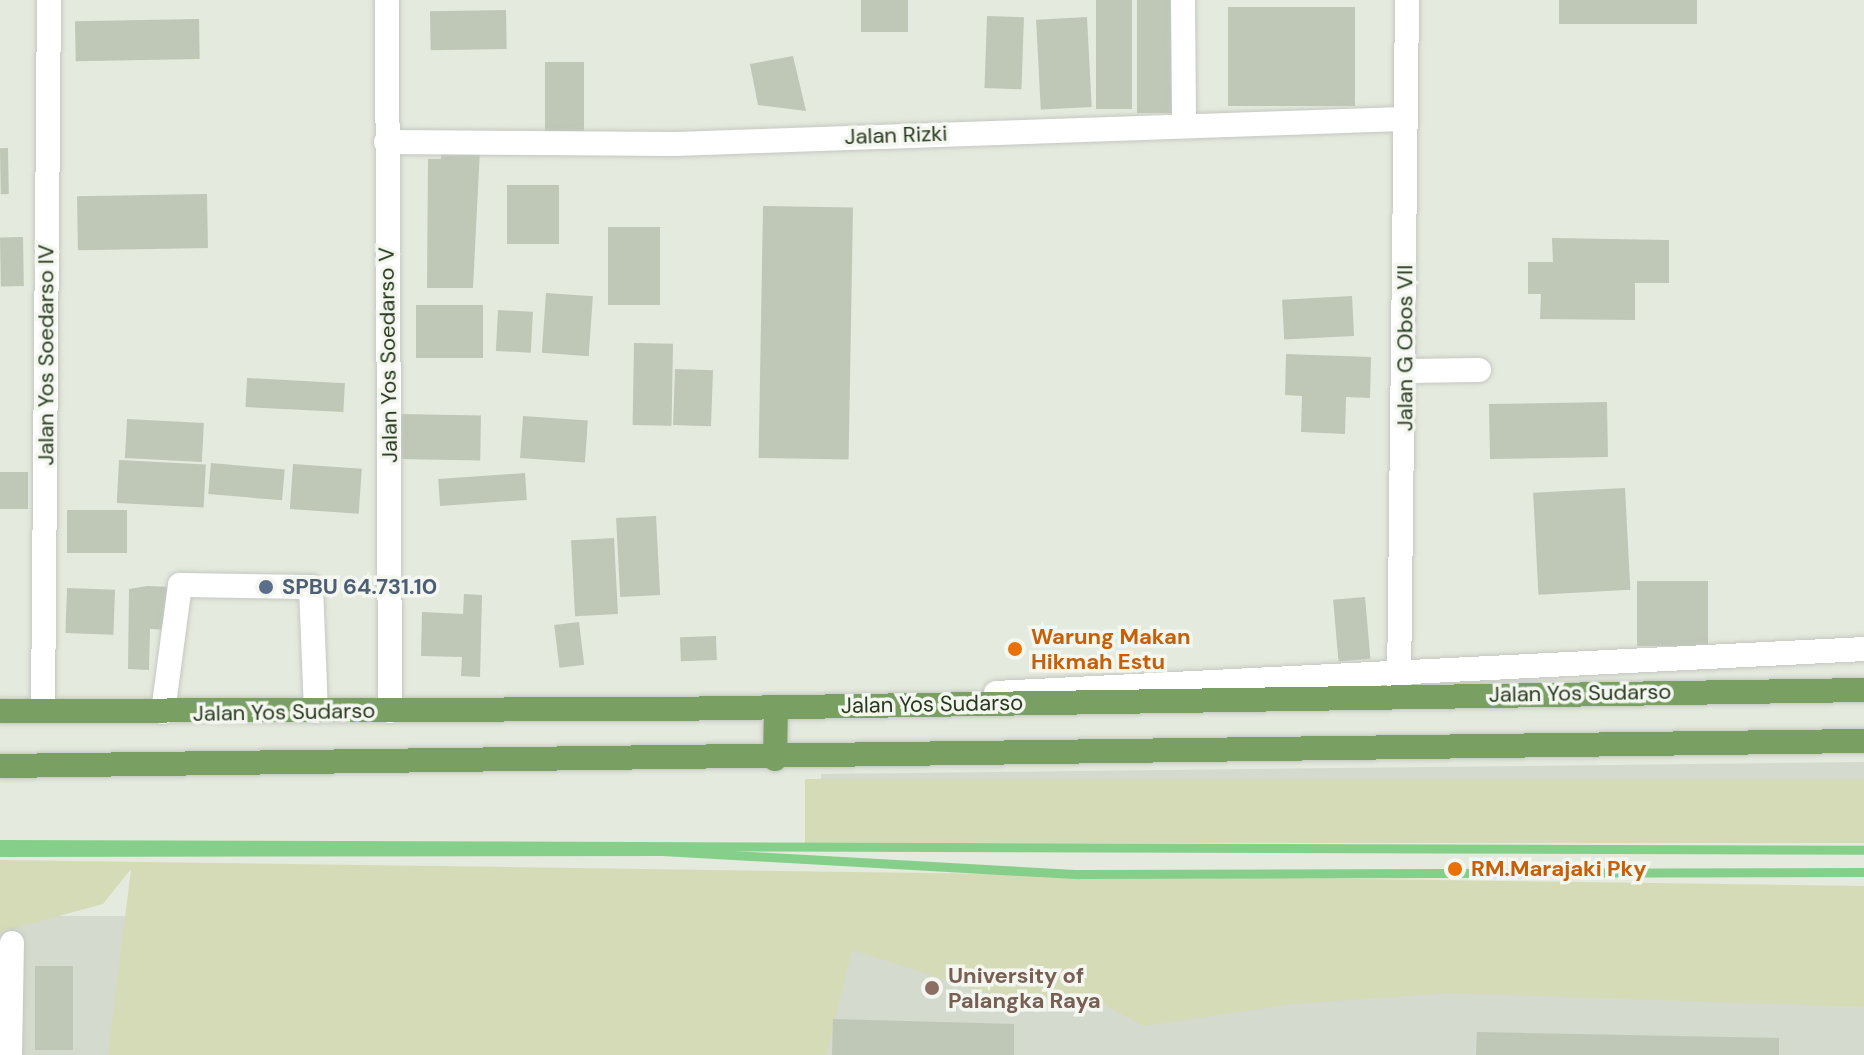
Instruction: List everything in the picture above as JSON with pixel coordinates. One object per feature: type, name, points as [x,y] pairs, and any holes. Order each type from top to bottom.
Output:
[{"type":"main road","name":"Jalan Yos Sudarso","points":[[0,711],[668,709],[1864,690]]},
{"type":"main road","points":[[775,759],[776,707]]},
{"type":"main road","points":[[0,766],[775,759],[1864,741]]},
{"type":"street","name":"Jalan Yos Soedarso IV","points":[[43,711],[49,0]]},
{"type":"street","name":"Jalan Yos Soedarso V","points":[[387,0],[390,711]]},
{"type":"street","points":[[1183,0],[1184,122]]},
{"type":"street","name":"Jalan G Obos VII","points":[[1399,695],[1407,0]]},
{"type":"street","name":"Jalan Rizki","points":[[386,142],[675,144],[1184,122],[1406,119]]},
{"type":"street","points":[[1405,371],[1479,370]]},
{"type":"street","points":[[163,712],[180,585],[311,587],[316,711]]},
{"type":"street","points":[[668,709],[1864,649]]},
{"type":"street","points":[[10,1055],[12,943]]},
{"type":"shaded area","points":[[1864,762],[1864,842],[822,841],[821,774]]},
{"type":"shaded area","name":"University of Palangka Raya","points":[[0,916],[1864,916],[1864,1055],[0,1055]]},
{"type":"green space","points":[[805,779],[1864,779],[1864,843],[805,843]]},
{"type":"green space","name":"University of Palangka Raya","points":[[0,860],[1864,886],[1864,1007],[1449,993],[1292,1004],[1144,1026],[1095,1000],[1000,997],[852,950],[826,1055],[108,1055],[131,869],[103,904],[0,932]]},
{"type":"building","points":[[861,0],[908,0],[908,32],[861,32]]},
{"type":"building","points":[[1096,0],[1132,0],[1132,109],[1096,109]]},
{"type":"building","points":[[1137,0],[1174,0],[1174,113],[1137,113]]},
{"type":"building","points":[[1559,0],[1697,0],[1697,24],[1559,24]]},
{"type":"building","points":[[1228,7],[1355,7],[1355,106],[1228,106]]},
{"type":"building","points":[[506,10],[507,49],[431,50],[430,11]]},
{"type":"building","points":[[987,16],[1024,17],[1021,89],[984,88]]},
{"type":"building","points":[[1087,17],[1092,107],[1041,110],[1036,20]]},
{"type":"building","points":[[199,19],[200,59],[76,61],[75,21]]},
{"type":"building","points":[[793,56],[806,111],[758,105],[750,64]]},
{"type":"building","points":[[545,62],[584,62],[584,140],[545,140]]},
{"type":"building","points":[[0,148],[8,148],[9,194],[1,194]]},
{"type":"building","points":[[441,148],[480,149],[473,288],[427,288],[428,159],[441,159]]},
{"type":"building","points":[[507,185],[559,185],[559,244],[507,244]]},
{"type":"building","points":[[207,194],[208,248],[78,250],[77,196]]},
{"type":"building","points":[[763,206],[853,208],[849,460],[759,458]]},
{"type":"building","points":[[608,227],[660,227],[660,305],[608,305]]},
{"type":"building","points":[[0,237],[23,237],[24,286],[1,286]]},
{"type":"building","points":[[1552,238],[1669,240],[1669,283],[1635,283],[1635,320],[1540,319],[1541,294],[1528,294],[1528,262],[1553,262]]},
{"type":"building","points":[[546,293],[593,296],[589,356],[542,353]]},
{"type":"building","points":[[1352,296],[1354,336],[1284,340],[1282,300]]},
{"type":"building","points":[[416,305],[483,305],[483,358],[416,358]]},
{"type":"building","points":[[498,310],[533,312],[531,353],[496,351]]},
{"type":"building","points":[[634,343],[673,344],[672,426],[633,425]]},
{"type":"building","points":[[1286,354],[1371,357],[1370,398],[1346,397],[1345,434],[1301,432],[1302,396],[1285,395]]},
{"type":"building","points":[[675,369],[713,370],[711,426],[673,425]]},
{"type":"building","points":[[247,378],[345,383],[343,412],[245,407]]},
{"type":"building","points":[[1607,402],[1608,457],[1490,459],[1489,404]]},
{"type":"building","points":[[400,414],[481,415],[480,460],[399,459]]},
{"type":"building","points":[[523,416],[588,421],[585,462],[520,458]]},
{"type":"building","points":[[127,419],[204,423],[202,462],[125,458]]},
{"type":"building","points":[[119,460],[206,465],[204,507],[117,503]]},
{"type":"building","points":[[211,463],[285,469],[282,500],[208,494]]},
{"type":"building","points":[[293,464],[362,469],[359,514],[290,509]]},
{"type":"building","points":[[0,472],[28,472],[28,509],[0,509]]},
{"type":"building","points":[[525,473],[527,500],[440,506],[438,479]]},
{"type":"building","points":[[1625,488],[1630,590],[1538,595],[1533,493]]},
{"type":"building","points":[[67,510],[127,510],[127,553],[67,553]]},
{"type":"building","points":[[656,516],[660,595],[620,597],[616,518]]},
{"type":"building","points":[[614,538],[618,614],[575,616],[571,540]]},
{"type":"building","points":[[1637,581],[1708,581],[1708,646],[1637,646]]},
{"type":"building","points":[[172,587],[171,630],[150,629],[149,670],[128,669],[129,589]]},
{"type":"building","points":[[67,588],[115,590],[113,635],[65,633]]},
{"type":"building","points":[[464,594],[482,595],[480,677],[461,676],[462,657],[421,656],[422,612],[463,614]]},
{"type":"building","points":[[1365,597],[1370,659],[1339,662],[1333,600]]},
{"type":"building","points":[[579,622],[584,665],[559,668],[554,625]]},
{"type":"building","points":[[716,636],[717,660],[681,661],[680,637]]},
{"type":"building","points":[[35,966],[73,966],[73,1050],[35,1050]]},
{"type":"building","points":[[833,1019],[1014,1024],[1014,1055],[832,1055]]},
{"type":"building","points":[[1477,1032],[1779,1038],[1779,1055],[1476,1055]]},
{"type":"waterway","points":[[0,844],[1864,850]]},
{"type":"waterway","points":[[0,852],[662,851],[1079,874],[1864,872]]},
{"type":"place","name":"SPBU 64.731.10","points":[[266,587]]},
{"type":"place","name":"Warung Makan Hikmah Estu","points":[[1015,649]]},
{"type":"place","name":"RM.Marajaki Pky","points":[[1455,869]]},
{"type":"place","name":"University of Palangka Raya","points":[[932,988]]}]
